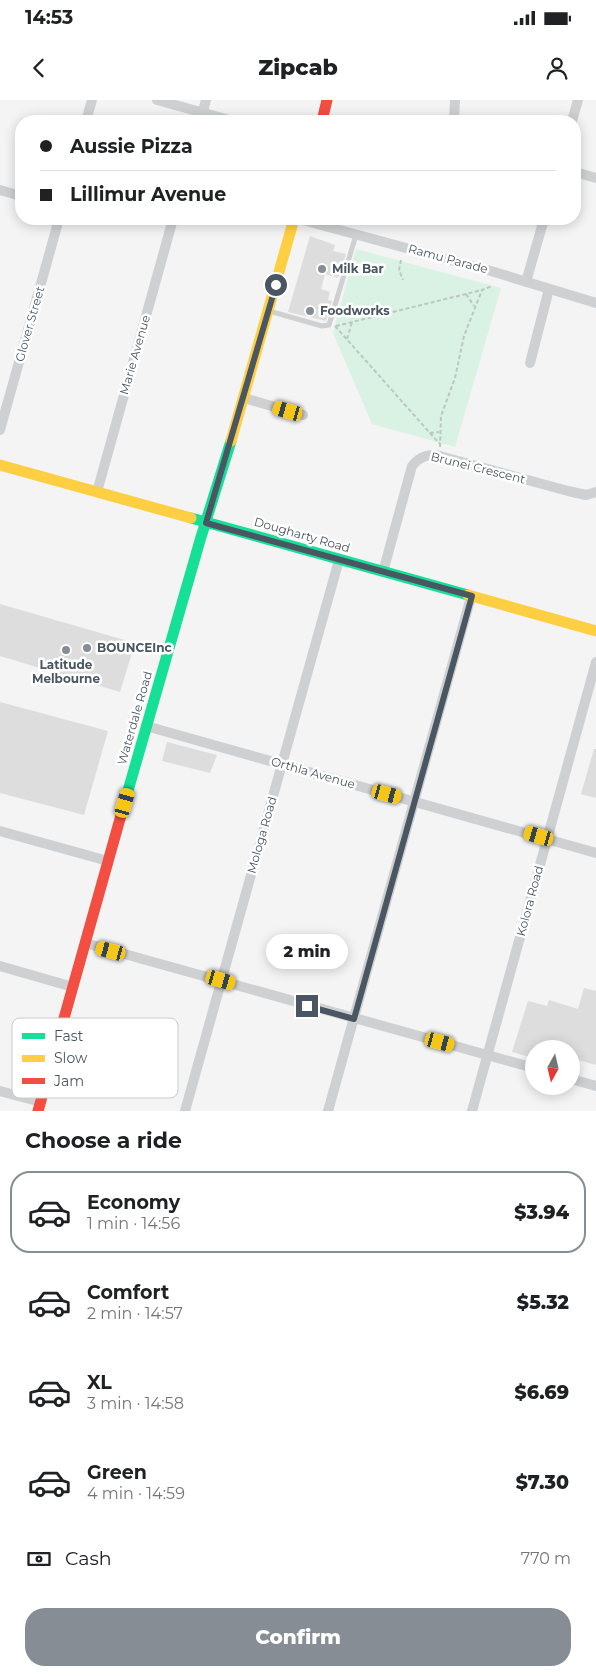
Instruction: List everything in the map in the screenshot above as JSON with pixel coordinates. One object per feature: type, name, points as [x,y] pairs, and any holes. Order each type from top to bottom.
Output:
[{"type":"main road","points":[[324,115],[328,100]]},
{"type":"main road","name":"Waterdale Road","points":[[64,1018],[146,726],[244,398],[292,225]]},
{"type":"main road","name":"Dougharty Road","points":[[0,465],[596,631]]},
{"type":"street","points":[[88,115],[92,100]]},
{"type":"street","points":[[157,100],[197,115]]},
{"type":"street","points":[[202,115],[206,100]]},
{"type":"street","points":[[454,115],[455,100]]},
{"type":"street","points":[[574,115],[578,100]]},
{"type":"street","points":[[581,174],[596,178]]},
{"type":"street","points":[[0,190],[15,194]]},
{"type":"street","name":"Glover Street","points":[[0,430],[57,225]]},
{"type":"street","name":"Marie Avenue","points":[[97,492],[171,225]]},
{"type":"street","name":"Ramu Parade","points":[[320,225],[491,271],[596,303]]},
{"type":"street","points":[[526,282],[542,225]]},
{"type":"street","points":[[530,364],[549,289]]},
{"type":"street","points":[[244,398],[303,415]]},
{"type":"street","name":"Brunei Crescent","points":[[383,572],[412,466],[425,455],[440,456],[586,495],[596,492]]},
{"type":"street","name":"Mologa Road","points":[[185,1111],[339,560]]},
{"type":"street","points":[[328,1111],[472,596]]},
{"type":"street","name":"Kolora Road","points":[[472,1111],[596,662]]},
{"type":"street","name":"Orthla Avenue","points":[[146,726],[596,853]]},
{"type":"street","points":[[0,831],[108,861]]},
{"type":"street","points":[[86,944],[525,1065]]},
{"type":"street","points":[[0,966],[73,987]]},
{"type":"street","points":[[580,1082],[596,1086]]},
{"type":"street","points":[[0,1091],[12,1096]]},
{"type":"street","points":[[18,1098],[40,1107]]},
{"type":"lane","points":[[268,311],[322,326],[332,326],[356,235]]},
{"type":"path","points":[[401,260],[399,270],[403,280]]},
{"type":"path","points":[[332,326],[492,286]]},
{"type":"path","points":[[440,456],[441,416],[455,378],[464,336],[474,306],[482,290]]},
{"type":"path","points":[[466,294],[474,306]]},
{"type":"path","points":[[347,339],[352,322]]},
{"type":"path","points":[[332,326],[347,339],[440,444]]},
{"type":"path","points":[[430,433],[440,432]]},
{"type":"green space","points":[[356,249],[501,288],[455,447],[372,424],[333,333]]},
{"type":"building","points":[[310,236],[335,245],[333,251],[346,254],[338,278],[325,274],[321,289],[330,292],[328,300],[332,301],[326,321],[288,312]]},
{"type":"building","name":"Latitude Melbourne","points":[[0,604],[135,643],[120,692],[0,656]]},
{"type":"building","points":[[0,702],[108,731],[84,815],[0,793]]},
{"type":"building","points":[[167,742],[217,755],[210,773],[162,761]]},
{"type":"building","points":[[594,749],[596,749],[596,798],[581,794]]},
{"type":"building","points":[[584,988],[596,991],[596,1065],[580,1061],[580,1040],[525,1040],[525,1056],[512,1052],[528,1001],[547,1006],[549,1000],[578,1009]]},
{"type":"traffic: fast","points":[[125,801],[201,537],[231,441]]},
{"type":"traffic: fast","points":[[191,518],[468,595]]},
{"type":"traffic: slow","points":[[231,441],[292,225]]},
{"type":"traffic: slow","points":[[0,465],[191,518]]},
{"type":"traffic: slow","points":[[468,595],[596,631]]},
{"type":"traffic: jam","points":[[323,115],[327,100]]},
{"type":"traffic: jam","points":[[64,1018],[125,801]]},
{"type":"traffic: jam","points":[[38,1111],[42,1098]]},
{"type":"place","name":"Milk Bar","points":[[322,269]]},
{"type":"place","name":"Foodworks","points":[[310,311]]},
{"type":"place","name":"BOUNCEInc","points":[[87,648]]},
{"type":"place","name":"Latitude Melbourne","points":[[66,650]]},
{"type":"route","points":[[276,285],[206,523],[472,596],[354,1019],[307,1006]]}]
